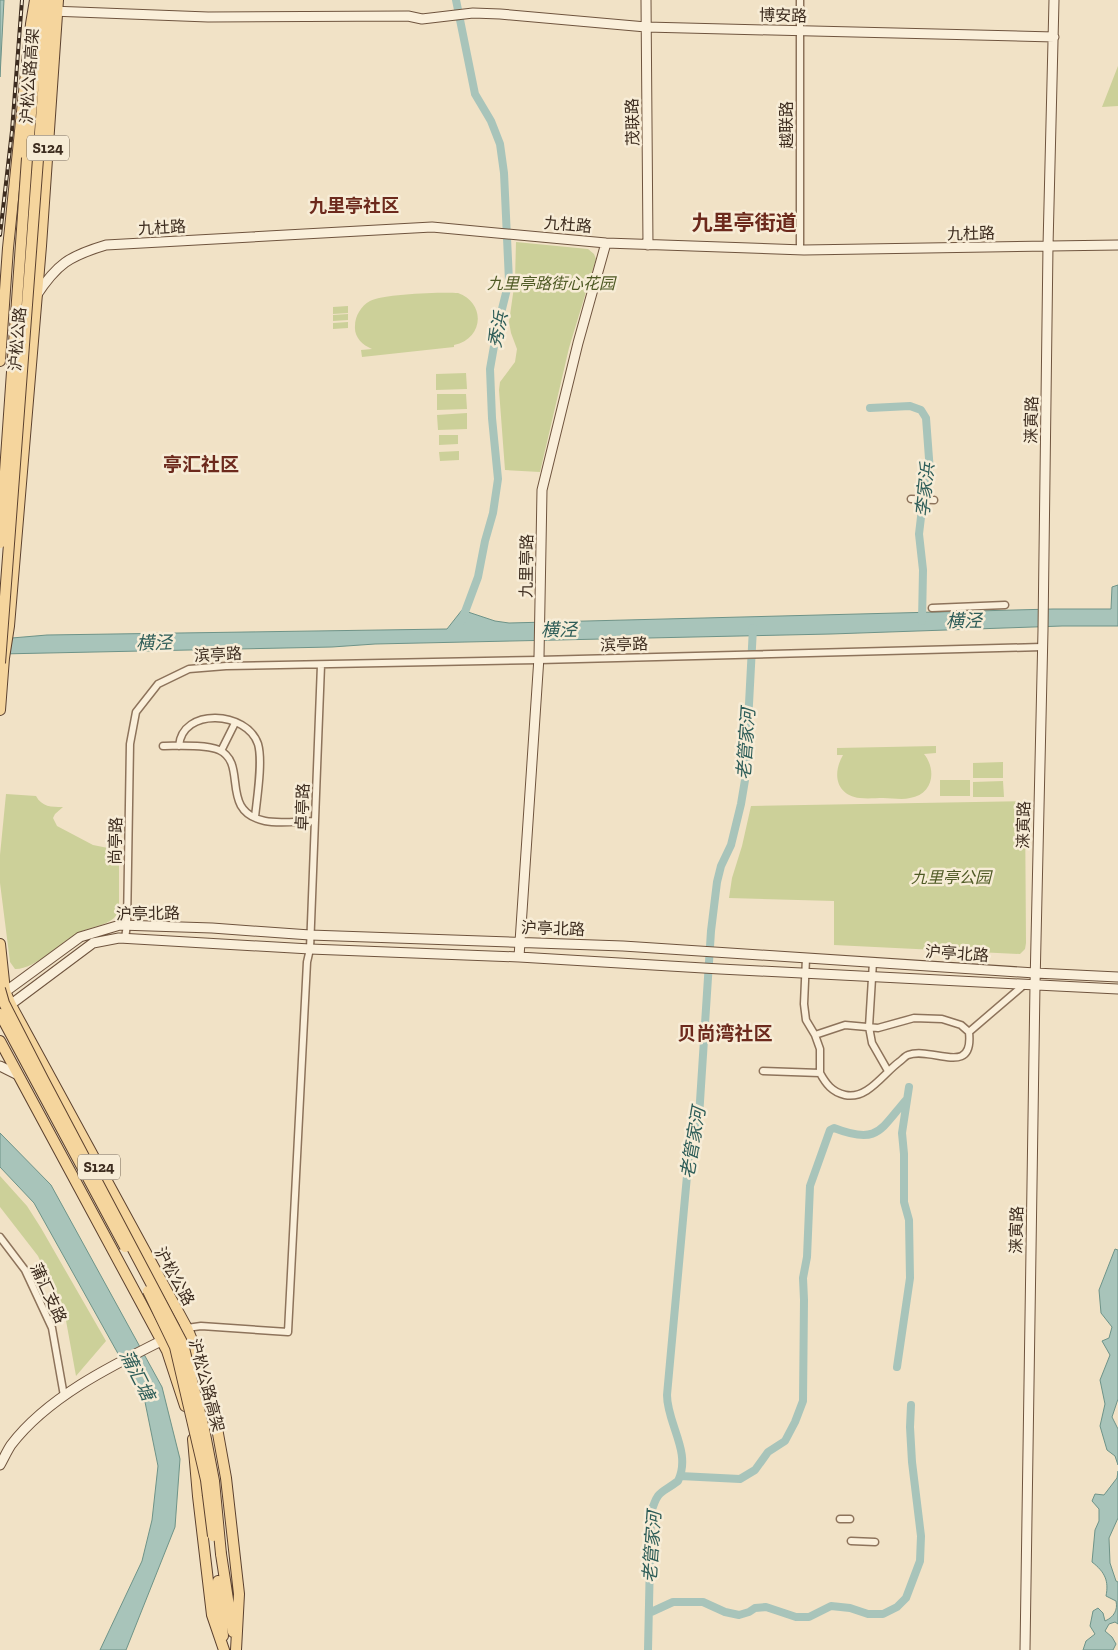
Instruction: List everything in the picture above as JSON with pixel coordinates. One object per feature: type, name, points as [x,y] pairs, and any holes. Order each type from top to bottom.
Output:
[{"type":"main road","name":"沪松公路高架","points":[[0,542],[46,5]]},
{"type":"main road","name":"沪松公路","points":[[0,710],[2,661],[9,626],[36,296],[46,5]]},
{"type":"main road","name":"沪松公路","points":[[0,361],[1,323],[28,53],[46,5]]},
{"type":"main road","name":"沪松公路高架","points":[[2,661],[33,158]]},
{"type":"main road","name":"沪松公路","points":[[0,944],[2,992],[11,1005],[187,1328],[215,1417],[226,1478],[239,1594],[236,1650]]},
{"type":"main road","name":"沪松公路高架","points":[[2,992],[4,1003],[43,1079],[183,1344],[204,1429],[214,1481],[224,1648]]},
{"type":"main road","name":"沪松公路高架","points":[[0,1013],[146,1287],[175,1347],[206,1480],[236,1650]]},
{"type":"main road","name":"S124","points":[[0,1041],[167,1351],[192,1430],[212,1615],[224,1648]]},
{"type":"street","name":"茂联路","points":[[646,0],[648,245]]},
{"type":"street","name":"越联路","points":[[800,0],[800,250]]},
{"type":"street","name":"涞寅路","points":[[1025,1650],[1035,973],[1054,0]]},
{"type":"street","name":"博安路","points":[[46,5],[208,17],[408,16],[422,20],[473,13],[646,27],[1054,37]]},
{"type":"street","name":"九杜路","points":[[1,323],[36,296],[47,279],[63,263],[80,253],[106,245],[432,227],[606,243],[800,250],[1118,245]]},
{"type":"street","name":"九里亭路","points":[[519,957],[540,646],[542,490],[578,343],[606,243]]},
{"type":"street","points":[[911,499],[934,500]]},
{"type":"street","points":[[932,608],[1005,605]]},
{"type":"street","name":"滨亭路","points":[[130,744],[136,712],[158,684],[188,669],[226,666],[321,666],[1042,647]]},
{"type":"street","name":"卓亭路","points":[[187,1328],[201,1326],[288,1332],[307,962],[310,949],[321,666]]},
{"type":"street","points":[[179,746],[179,739],[184,730],[192,722],[202,719],[216,718],[235,723],[252,734],[257,742],[260,754],[255,817]]},
{"type":"street","points":[[221,751],[235,723]]},
{"type":"street","name":"尚亭路","points":[[125,938],[127,925],[130,744]]},
{"type":"street","points":[[163,746],[211,747],[229,757],[233,766],[238,800],[245,811],[255,817],[266,821],[315,821]]},
{"type":"street","name":"沪亭北路","points":[[2,992],[80,937],[120,925],[722,952],[1118,977]]},
{"type":"street","name":"沪亭北路","points":[[0,1013],[93,943],[119,938],[1118,989]]},
{"type":"street","points":[[806,958],[804,1004],[806,1020],[815,1035],[820,1049],[820,1073],[826,1085],[838,1093],[851,1096],[862,1094],[908,1055],[926,1054],[954,1058],[962,1057],[968,1051],[970,1042],[969,1032],[961,1025],[942,1019],[914,1018],[878,1028],[845,1025],[815,1035]]},
{"type":"street","points":[[873,962],[869,1027],[872,1043],[888,1071]]},
{"type":"street","points":[[969,1032],[1025,984]]},
{"type":"street","points":[[0,1066],[18,1075]]},
{"type":"street","points":[[763,1071],[820,1073]]},
{"type":"street","name":"蒲汇支路","points":[[0,1237],[24,1270],[52,1328],[64,1396]]},
{"type":"street","points":[[0,1465],[11,1445],[38,1416],[64,1396],[116,1364],[187,1328]]},
{"type":"street","points":[[840,1519],[850,1519]]},
{"type":"street","points":[[852,1541],[875,1542]]},
{"type":"green space","points":[[1118,66],[1118,106],[1102,107]]},
{"type":"green space","name":"九里亭路街心花园","points":[[516,242],[588,249],[594,254],[596,259],[569,348],[540,472],[505,470],[499,390],[500,382],[515,362],[517,349],[509,322],[515,280]]},
{"type":"green space","points":[[458,293],[473,304],[478,320],[476,329],[464,341],[454,345],[454,347],[362,357],[361,350],[372,349],[362,343],[357,337],[355,322],[359,312],[370,301],[399,295]]},
{"type":"green space","points":[[348,306],[348,313],[333,314],[333,307]]},
{"type":"green space","points":[[348,314],[348,320],[333,321],[333,315]]},
{"type":"green space","points":[[348,322],[348,328],[333,329],[333,323]]},
{"type":"green space","points":[[466,373],[467,389],[436,390],[436,374]]},
{"type":"green space","points":[[437,394],[466,394],[467,409],[437,410]]},
{"type":"green space","points":[[467,413],[467,429],[438,430],[437,415]]},
{"type":"green space","points":[[439,435],[458,435],[458,444],[439,445]]},
{"type":"green space","points":[[459,451],[459,460],[440,461],[439,452]]},
{"type":"green space","points":[[936,746],[936,753],[924,754],[931,767],[930,781],[924,792],[918,796],[904,799],[860,798],[846,793],[838,782],[838,769],[843,755],[837,755],[837,748]]},
{"type":"green space","points":[[1003,762],[1003,778],[973,778],[973,763]]},
{"type":"green space","points":[[940,780],[970,780],[970,796],[940,796]]},
{"type":"green space","points":[[1003,781],[1004,797],[973,797],[973,782]]},
{"type":"green space","points":[[6,794],[36,796],[44,804],[63,807],[53,818],[57,826],[93,845],[108,848],[119,832],[119,907],[115,917],[106,923],[78,933],[30,965],[15,969],[10,962],[0,883],[0,855]]},
{"type":"green space","name":"九里亭公园","points":[[1025,801],[1026,943],[1025,949],[1020,954],[834,945],[834,901],[729,898],[732,878],[742,846],[751,806]]},
{"type":"green space","points":[[0,1176],[27,1206],[106,1341],[76,1376],[65,1315],[38,1256],[0,1207]]},
{"type":"water","points":[[0,0],[4,0],[0,77]]},
{"type":"water","name":"横泾","points":[[1118,585],[1118,626],[0,654],[0,639],[47,635],[447,629],[462,610],[495,621],[509,623],[1111,609],[1112,587]]},
{"type":"water","name":"蒲汇塘","points":[[0,1133],[51,1185],[162,1387],[180,1459],[175,1527],[126,1650],[100,1650],[142,1561],[152,1520],[158,1466],[145,1402],[34,1203],[0,1167]]},
{"type":"water","points":[[1115,1249],[1118,1250],[1118,1399],[1112,1417],[1118,1429],[1118,1465],[1115,1456],[1107,1450],[1100,1426],[1105,1404],[1100,1380],[1110,1355],[1102,1341],[1109,1338],[1112,1327],[1101,1313],[1099,1290]]},
{"type":"water","points":[[1118,1471],[1118,1518],[1109,1538],[1110,1563],[1118,1582],[1118,1624],[1115,1622],[1109,1624],[1105,1631],[1116,1644],[1113,1650],[1083,1650],[1086,1641],[1095,1634],[1090,1626],[1093,1611],[1098,1608],[1103,1613],[1105,1621],[1116,1610],[1116,1601],[1106,1596],[1107,1586],[1103,1573],[1092,1562],[1095,1530],[1099,1521],[1099,1509],[1092,1501],[1095,1494],[1104,1495],[1117,1478]]},
{"type":"waterway","name":"秀浜","points":[[456,0],[475,94],[491,121],[500,144],[504,173],[509,281],[497,329],[490,369],[492,418],[498,479],[493,513],[478,577],[462,620]]},
{"type":"waterway","name":"李家浜","points":[[870,408],[910,406],[921,410],[926,418],[930,472],[924,492],[919,534],[923,570],[922,621]]},
{"type":"waterway","name":"老管家河","points":[[648,1650],[651,1513],[658,1496],[678,1481],[682,1470],[681,1449],[668,1406],[667,1395],[690,1143],[699,1117],[711,931],[717,882],[721,866],[731,845],[745,780],[753,628]]},
{"type":"waterway","points":[[897,1367],[910,1278],[909,1220],[904,1202],[902,1133],[909,1087]]},
{"type":"waterway","points":[[680,1476],[740,1479],[755,1470],[768,1452],[785,1441],[803,1401],[803,1278],[807,1257],[810,1186],[830,1130],[834,1128],[860,1135],[869,1135],[877,1132],[906,1100]]},
{"type":"waterway","points":[[649,1613],[673,1602],[703,1602],[725,1612],[739,1615],[755,1608],[766,1607],[796,1617],[809,1617],[831,1606],[850,1608],[868,1614],[883,1614],[897,1607],[906,1598],[920,1561],[921,1536],[912,1462],[911,1405]]},
{"type":"railway","points":[[0,235],[12,131],[22,0]]},
{"type":"district","name":"九里亭社区","points":[[354,206]]},
{"type":"district","name":"九里亭街道","points":[[744,223]]},
{"type":"district","name":"亭汇社区","points":[[201,464]]},
{"type":"district","name":"贝尚湾社区","points":[[725,1033]]}]
